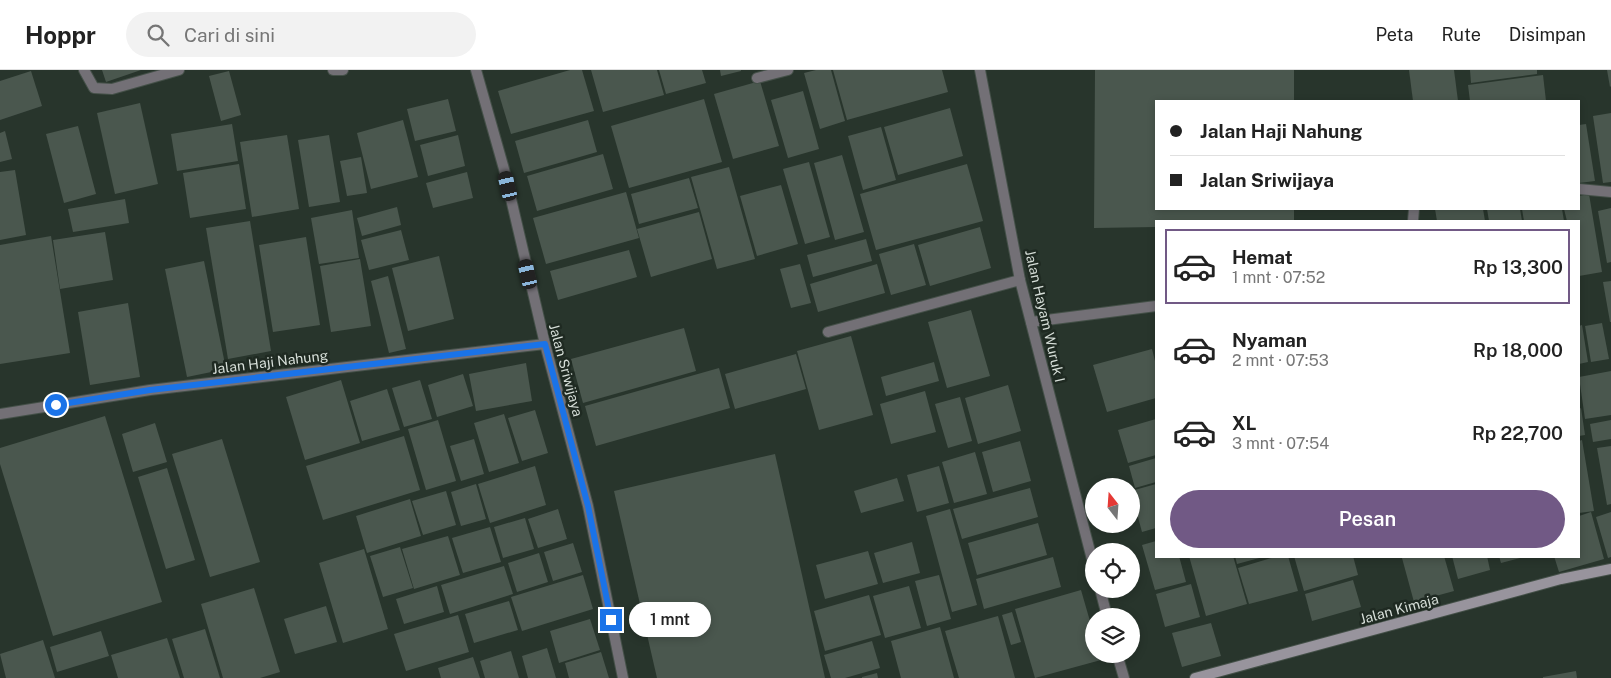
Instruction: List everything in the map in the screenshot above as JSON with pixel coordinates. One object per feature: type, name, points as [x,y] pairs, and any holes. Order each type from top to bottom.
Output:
[{"type":"street","points":[[84,70],[94,88],[112,89],[179,70]]},
{"type":"street","points":[[332,70],[343,70]]},
{"type":"street","name":"Jalan Sriwijaya","points":[[476,70],[504,168],[545,344],[588,506],[623,678]]},
{"type":"street","points":[[757,78],[788,70]]},
{"type":"street","name":"Jalan Hayam Wuruk I","points":[[980,70],[1020,280],[1088,543]]},
{"type":"street","points":[[1580,189],[1611,192]]},
{"type":"street","points":[[828,332],[1020,280]]},
{"type":"street","points":[[1031,322],[1155,306]]},
{"type":"street","name":"Jalan Haji Nahung","points":[[0,414],[150,390],[545,344]]},
{"type":"street","name":"Jalan Kimaja","points":[[1195,678],[1561,579],[1611,569]]},
{"type":"street","points":[[1120,663],[1124,678]]},
{"type":"building","points":[[102,70],[141,70],[106,82]]},
{"type":"building","points":[[570,70],[582,70],[594,111],[511,134],[498,91]]},
{"type":"building","points":[[591,70],[657,70],[664,95],[603,112]]},
{"type":"building","points":[[659,70],[702,70],[706,83],[666,94]]},
{"type":"building","points":[[720,70],[741,70],[741,71],[721,76]]},
{"type":"building","points":[[816,70],[831,70],[845,121],[820,129],[804,73]]},
{"type":"building","points":[[833,70],[942,70],[948,92],[847,120]]},
{"type":"building","points":[[1095,70],[1294,70],[1294,100],[1155,100],[1155,210],[1294,210],[1294,220],[1155,220],[1155,227],[1094,228]]},
{"type":"building","points":[[1409,70],[1454,70],[1458,100],[1413,100]]},
{"type":"building","points":[[1470,70],[1537,70],[1537,74],[1471,83]]},
{"type":"building","points":[[1607,70],[1611,70],[1610,87]]},
{"type":"building","points":[[31,71],[42,106],[0,120],[0,81]]},
{"type":"building","points":[[229,71],[241,115],[221,121],[209,76]]},
{"type":"building","points":[[1543,75],[1546,100],[1470,100],[1468,85]]},
{"type":"building","points":[[760,81],[779,146],[733,159],[714,94]]},
{"type":"building","points":[[803,91],[819,149],[788,158],[771,100]]},
{"type":"building","points":[[448,99],[456,131],[415,141],[407,109]]},
{"type":"building","points":[[704,99],[722,162],[629,188],[611,126]]},
{"type":"building","points":[[140,103],[158,184],[115,194],[97,113]]},
{"type":"building","points":[[950,108],[963,156],[898,175],[884,127]]},
{"type":"building","points":[[1611,113],[1611,182],[1603,183],[1593,116]]},
{"type":"building","points":[[403,120],[418,177],[371,189],[357,133]]},
{"type":"building","points":[[588,120],[597,152],[524,173],[515,141]]},
{"type":"building","points":[[232,124],[238,161],[177,171],[171,134]]},
{"type":"building","points":[[1586,124],[1595,181],[1580,183],[1580,125]]},
{"type":"building","points":[[78,126],[96,194],[64,203],[46,134]]},
{"type":"building","points":[[881,127],[896,180],[863,190],[848,136]]},
{"type":"building","points":[[5,131],[12,159],[0,162],[0,133]]},
{"type":"building","points":[[287,135],[299,209],[252,217],[240,142]]},
{"type":"building","points":[[329,135],[340,202],[309,207],[298,140]]},
{"type":"building","points":[[458,135],[465,166],[428,176],[420,145]]},
{"type":"building","points":[[603,154],[613,189],[537,211],[527,176]]},
{"type":"building","points":[[842,155],[864,232],[835,240],[814,163]]},
{"type":"building","points":[[361,157],[367,193],[347,196],[340,161]]},
{"type":"building","points":[[809,162],[830,237],[805,244],[783,169]]},
{"type":"building","points":[[239,164],[246,209],[190,218],[183,173]]},
{"type":"building","points":[[967,164],[983,221],[876,250],[860,194]]},
{"type":"building","points":[[729,167],[755,259],[717,269],[691,177]]},
{"type":"building","points":[[15,170],[26,235],[0,240],[0,172]]},
{"type":"building","points":[[467,172],[473,198],[433,208],[426,183]]},
{"type":"building","points":[[689,178],[698,208],[639,224],[631,194]]},
{"type":"building","points":[[781,185],[798,244],[757,256],[740,196]]},
{"type":"building","points":[[626,192],[639,238],[546,264],[533,218]]},
{"type":"building","points":[[1589,194],[1602,272],[1580,276],[1580,220],[1567,220],[1564,210],[1580,210],[1580,196]]},
{"type":"building","points":[[125,199],[129,223],[73,232],[68,209]]},
{"type":"building","points":[[397,207],[401,225],[362,236],[357,218]]},
{"type":"building","points":[[1611,208],[1611,262],[1607,263],[1598,211]]},
{"type":"building","points":[[352,210],[359,258],[319,264],[311,218]]},
{"type":"building","points":[[1435,210],[1483,210],[1485,220],[1437,220]]},
{"type":"building","points":[[1487,210],[1520,210],[1522,220],[1489,220]]},
{"type":"building","points":[[1522,210],[1562,210],[1564,220],[1524,220]]},
{"type":"building","points":[[699,212],[712,259],[651,277],[637,229]]},
{"type":"building","points":[[250,221],[271,351],[228,359],[206,228]]},
{"type":"building","points":[[980,227],[991,268],[930,286],[918,245]]},
{"type":"building","points":[[401,230],[409,260],[369,270],[361,240]]},
{"type":"building","points":[[105,232],[113,280],[60,289],[53,240]]},
{"type":"building","points":[[51,236],[70,353],[0,364],[0,245]]},
{"type":"building","points":[[306,237],[320,325],[273,332],[259,245]]},
{"type":"building","points":[[866,239],[872,261],[813,277],[807,255]]},
{"type":"building","points":[[914,244],[926,285],[891,295],[879,254]]},
{"type":"building","points":[[629,250],[637,277],[558,300],[550,271]]},
{"type":"building","points":[[439,256],[454,319],[408,331],[392,268]]},
{"type":"building","points":[[360,259],[371,326],[331,332],[320,266]]},
{"type":"building","points":[[204,261],[226,369],[187,377],[165,269]]},
{"type":"building","points":[[800,264],[811,303],[791,308],[780,269]]},
{"type":"building","points":[[877,264],[885,293],[818,312],[810,284]]},
{"type":"building","points":[[388,276],[406,349],[389,353],[371,281]]},
{"type":"building","points":[[1611,281],[1611,322],[1610,322],[1603,282]]},
{"type":"building","points":[[128,303],[140,377],[90,385],[78,312]]},
{"type":"building","points":[[971,310],[990,376],[947,388],[928,322]]},
{"type":"building","points":[[1602,323],[1609,359],[1591,362],[1585,326]]},
{"type":"building","points":[[1582,325],[1588,362],[1580,364],[1580,326]]},
{"type":"building","points":[[684,328],[696,371],[583,403],[571,359]]},
{"type":"building","points":[[851,336],[873,415],[819,430],[797,351]]},
{"type":"building","points":[[1152,349],[1155,361],[1155,398],[1107,412],[1093,365]]},
{"type":"building","points":[[796,354],[806,389],[735,409],[725,374]]},
{"type":"building","points":[[934,362],[939,381],[886,396],[881,377]]},
{"type":"building","points":[[526,363],[532,401],[476,411],[469,374]]},
{"type":"building","points":[[719,368],[730,408],[596,446],[585,406]]},
{"type":"building","points":[[1611,371],[1611,415],[1585,419],[1580,377]]},
{"type":"building","points":[[463,374],[473,406],[437,417],[428,385]]},
{"type":"building","points":[[341,380],[360,443],[305,460],[286,397]]},
{"type":"building","points":[[420,380],[432,419],[404,427],[392,388]]},
{"type":"building","points":[[1008,385],[1021,431],[978,444],[965,398]]},
{"type":"building","points":[[387,389],[400,430],[362,441],[350,401]]},
{"type":"building","points":[[925,391],[936,432],[891,444],[880,404]]},
{"type":"building","points":[[960,397],[972,441],[948,448],[935,404]]},
{"type":"building","points":[[1580,408],[1585,435],[1580,436]]},
{"type":"building","points":[[535,410],[548,453],[522,461],[508,418]]},
{"type":"building","points":[[504,414],[519,463],[489,472],[474,423]]},
{"type":"building","points":[[105,416],[162,602],[53,636],[0,464],[0,448]]},
{"type":"building","points":[[1155,419],[1155,455],[1128,463],[1118,430]]},
{"type":"building","points":[[438,420],[456,481],[426,490],[408,429]]},
{"type":"building","points":[[1611,420],[1611,439],[1593,442],[1590,424]]},
{"type":"building","points":[[155,423],[167,462],[133,472],[122,434]]},
{"type":"building","points":[[404,436],[420,490],[323,520],[306,466]]},
{"type":"building","points":[[222,439],[260,562],[210,577],[172,454]]},
{"type":"building","points":[[474,439],[484,474],[461,481],[450,446]]},
{"type":"building","points":[[1582,440],[1594,511],[1580,513],[1580,441]]},
{"type":"building","points":[[1020,441],[1031,481],[993,492],[982,452]]},
{"type":"building","points":[[1611,446],[1611,504],[1607,505],[1597,448]]},
{"type":"building","points":[[975,452],[987,494],[954,503],[942,462]]},
{"type":"building","points":[[775,454],[825,678],[657,678],[614,491]]},
{"type":"building","points":[[1155,458],[1155,482],[1140,487],[1140,478],[1132,478],[1129,466]]},
{"type":"building","points":[[535,466],[546,505],[490,523],[478,484]]},
{"type":"building","points":[[939,466],[949,503],[917,512],[907,475]]},
{"type":"building","points":[[167,468],[195,560],[166,569],[138,477]]},
{"type":"building","points":[[897,478],[904,501],[861,513],[854,491]]},
{"type":"building","points":[[476,484],[486,519],[461,526],[451,492]]},
{"type":"building","points":[[1155,484],[1155,528],[1142,532],[1140,525],[1140,488]]},
{"type":"building","points":[[1030,488],[1038,517],[962,539],[953,509]]},
{"type":"building","points":[[446,491],[456,525],[423,535],[412,501]]},
{"type":"building","points":[[410,499],[421,536],[367,553],[356,516]]},
{"type":"building","points":[[558,509],[567,539],[538,548],[528,519]]},
{"type":"building","points":[[950,509],[977,605],[952,612],[926,516]]},
{"type":"building","points":[[1591,512],[1604,559],[1559,572],[1555,558],[1580,558],[1580,516]]},
{"type":"building","points":[[1611,512],[1611,557],[1608,558],[1596,517]]},
{"type":"building","points":[[525,518],[534,549],[503,558],[494,527]]},
{"type":"building","points":[[1038,523],[1047,555],[977,575],[968,543]]},
{"type":"building","points":[[490,527],[501,562],[463,573],[452,538]]},
{"type":"building","points":[[448,536],[460,575],[414,589],[402,549]]},
{"type":"building","points":[[1155,541],[1155,558],[1180,558],[1186,582],[1155,590],[1142,545]]},
{"type":"building","points":[[912,542],[920,573],[883,583],[874,553]]},
{"type":"building","points":[[573,543],[582,572],[553,581],[544,552]]},
{"type":"building","points":[[400,547],[413,588],[383,597],[370,556]]},
{"type":"building","points":[[364,549],[388,629],[343,643],[319,563]]},
{"type":"building","points":[[868,551],[878,584],[825,599],[816,565]]},
{"type":"building","points":[[539,553],[548,582],[517,592],[508,563]]},
{"type":"building","points":[[1053,557],[1061,587],[984,609],[976,579]]},
{"type":"building","points":[[1190,558],[1234,558],[1247,604],[1206,616]]},
{"type":"building","points":[[1236,558],[1259,558],[1237,564]]},
{"type":"building","points":[[1271,558],[1289,558],[1298,591],[1249,604],[1238,568]]},
{"type":"building","points":[[1295,558],[1354,558],[1358,575],[1304,591]]},
{"type":"building","points":[[1402,558],[1445,558],[1454,591],[1414,602]]},
{"type":"building","points":[[1453,558],[1487,558],[1490,570],[1458,579]]},
{"type":"building","points":[[1500,558],[1520,558],[1501,563]]},
{"type":"building","points":[[504,566],[513,594],[450,614],[441,585]]},
{"type":"building","points":[[583,575],[593,609],[522,631],[511,597]]},
{"type":"building","points":[[939,575],[951,619],[927,626],[915,581]]},
{"type":"building","points":[[1353,580],[1361,607],[1312,621],[1305,594]]},
{"type":"building","points":[[1191,584],[1200,617],[1165,627],[1156,594]]},
{"type":"building","points":[[437,586],[444,612],[404,624],[396,599]]},
{"type":"building","points":[[909,586],[921,628],[885,638],[873,596]]},
{"type":"building","points":[[254,588],[280,672],[260,678],[223,678],[201,604]]},
{"type":"building","points":[[1081,590],[1086,608],[1085,663],[1090,663],[1035,678],[1015,609]]},
{"type":"building","points":[[869,595],[881,635],[825,651],[814,611]]},
{"type":"building","points":[[509,601],[518,630],[474,643],[465,614]]},
{"type":"building","points":[[326,606],[337,642],[295,654],[284,619]]},
{"type":"building","points":[[1012,612],[1021,642],[1011,645],[1002,615]]},
{"type":"building","points":[[458,615],[469,652],[406,671],[394,634]]},
{"type":"building","points":[[998,616],[1015,678],[959,678],[945,631]]},
{"type":"building","points":[[590,619],[600,650],[559,663],[550,631]]},
{"type":"building","points":[[1211,623],[1221,656],[1182,667],[1172,633]]},
{"type":"building","points":[[940,627],[954,678],[901,678],[891,641]]},
{"type":"building","points":[[205,629],[220,678],[184,678],[172,639]]},
{"type":"building","points":[[101,631],[109,656],[57,672],[50,647]]},
{"type":"building","points":[[167,638],[180,678],[118,678],[111,655]]},
{"type":"building","points":[[43,640],[55,678],[6,678],[0,654]]},
{"type":"building","points":[[872,641],[880,668],[845,678],[831,678],[824,655]]},
{"type":"building","points":[[547,648],[556,678],[528,678],[522,656]]},
{"type":"building","points":[[511,651],[519,678],[485,678],[480,661]]},
{"type":"building","points":[[601,652],[609,678],[569,678],[565,663]]},
{"type":"building","points":[[473,657],[480,678],[441,678],[438,668]]},
{"type":"building","points":[[1576,671],[1577,678],[1543,678],[1543,677]]},
{"type":"building","points":[[877,673],[878,678],[862,678],[862,677]]},
{"type":"route","points":[[56,405],[150,390],[545,344],[588,506],[611,620]]}]
